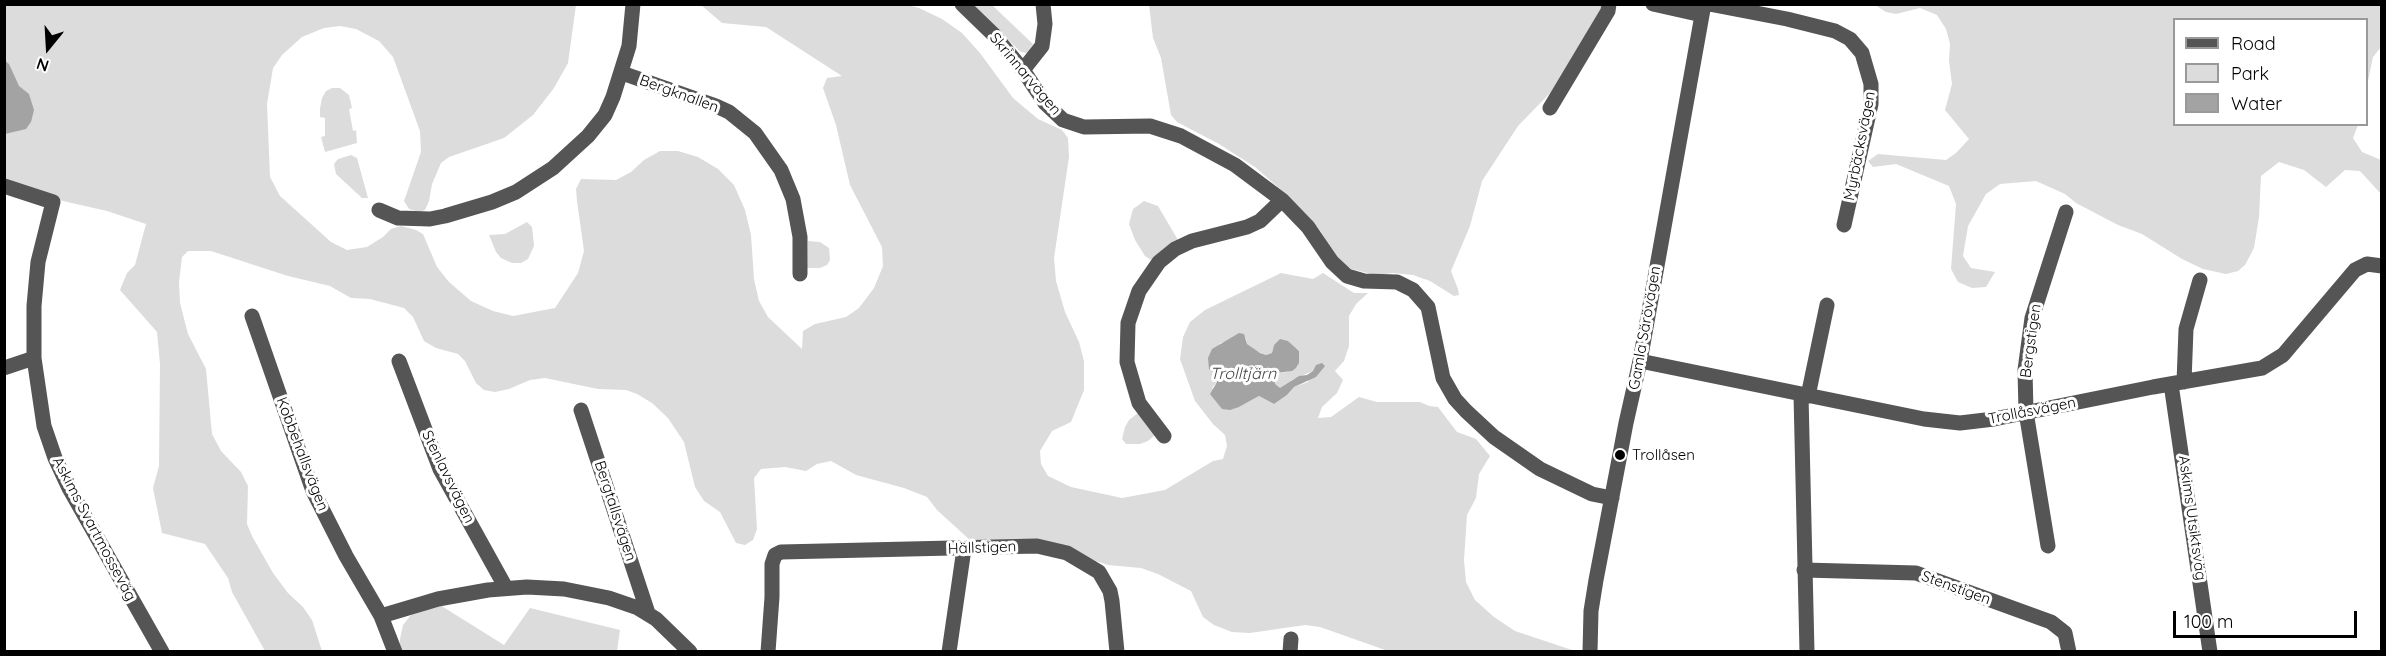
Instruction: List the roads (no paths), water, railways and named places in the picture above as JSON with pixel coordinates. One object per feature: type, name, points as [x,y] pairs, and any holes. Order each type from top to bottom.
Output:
[{"type":"street","points":[[379,210],[398,218],[430,219],[472,208],[516,192],[553,168],[588,136],[605,115],[622,73],[629,46],[633,4]]},
{"type":"street","name":"Skrinnarvägen","points":[[962,4],[994,35],[1023,70],[1044,102],[1063,120],[1084,126],[1135,124],[1166,130],[1235,165],[1282,200],[1308,227],[1332,262],[1347,276],[1364,281],[1397,282],[1413,290],[1428,307],[1443,378],[1455,399],[1479,424],[1540,469],[1592,494],[1612,498]]},
{"type":"street","points":[[1023,70],[1037,53],[1044,37],[1043,4]]},
{"type":"street","name":"Myrbäcksvägen","points":[[1653,4],[1783,18],[1835,31],[1850,39],[1862,53],[1870,74],[1872,96],[1844,225]]},
{"type":"street","points":[[1550,108],[1610,6]]},
{"type":"street","name":"Gamla Särövägen","points":[[1590,651],[1591,611],[1705,8]]},
{"type":"street","name":"Bergknallen","points":[[622,73],[716,106],[729,112],[755,133],[782,171],[793,199],[800,237],[800,274]]},
{"type":"street","name":"Askims Svartmosseväg","points":[[4,186],[53,202],[35,282],[34,358],[44,426],[69,488],[162,651]]},
{"type":"street","points":[[1164,436],[1139,403],[1127,362],[1128,323],[1139,291],[1159,261],[1174,249],[1207,236],[1254,224],[1268,215],[1282,200]]},
{"type":"street","name":"Bergstigen","points":[[2049,546],[2026,412],[2025,370],[2032,318],[2066,212]]},
{"type":"street","name":"Trollåsvägen","points":[[1640,361],[1896,414],[1949,423],[1983,420],[2270,365],[2289,349],[2355,270],[2361,266],[2379,263]]},
{"type":"street","name":"Askims Utsiktsväg","points":[[2200,280],[2186,329],[2178,383],[2210,651]]},
{"type":"street","points":[[1807,651],[1804,570],[1805,395],[1827,305]]},
{"type":"street","name":"Kobbehallsvägen","points":[[252,316],[313,491],[346,556],[381,616],[395,651]]},
{"type":"street","points":[[4,368],[34,358]]},
{"type":"street","name":"Stenlavsvägen","points":[[399,361],[440,469],[506,588]]},
{"type":"street","name":"Bergtallsvägen","points":[[581,410],[648,613]]},
{"type":"street","name":"Hällstigen","points":[[768,651],[772,564],[776,555],[787,551],[1046,547],[1067,553],[1099,572],[1110,591],[1118,651]]},
{"type":"street","points":[[949,651],[964,549]]},
{"type":"street","name":"Stenstigen","points":[[1804,570],[1916,573],[2051,622],[2065,633],[2068,651]]},
{"type":"street","points":[[381,616],[438,599],[506,588],[545,588],[585,593],[627,604],[648,613],[690,651]]},
{"type":"water","points":[[4,60],[9,64],[19,86],[29,94],[34,110],[31,122],[26,129],[5,134]]},
{"type":"water","name":"Trolltjärn","points":[[1239,333],[1244,334],[1247,344],[1266,355],[1272,353],[1274,345],[1280,339],[1288,341],[1299,351],[1299,363],[1296,368],[1292,371],[1276,373],[1274,376],[1275,384],[1280,388],[1299,376],[1307,375],[1316,365],[1322,363],[1325,366],[1316,377],[1294,387],[1274,404],[1259,396],[1239,407],[1230,410],[1222,409],[1210,394],[1217,382],[1217,376],[1209,369],[1208,358],[1212,349]]},
{"type":"place","name":"Trollåsen","points":[[1620,455]]}]
